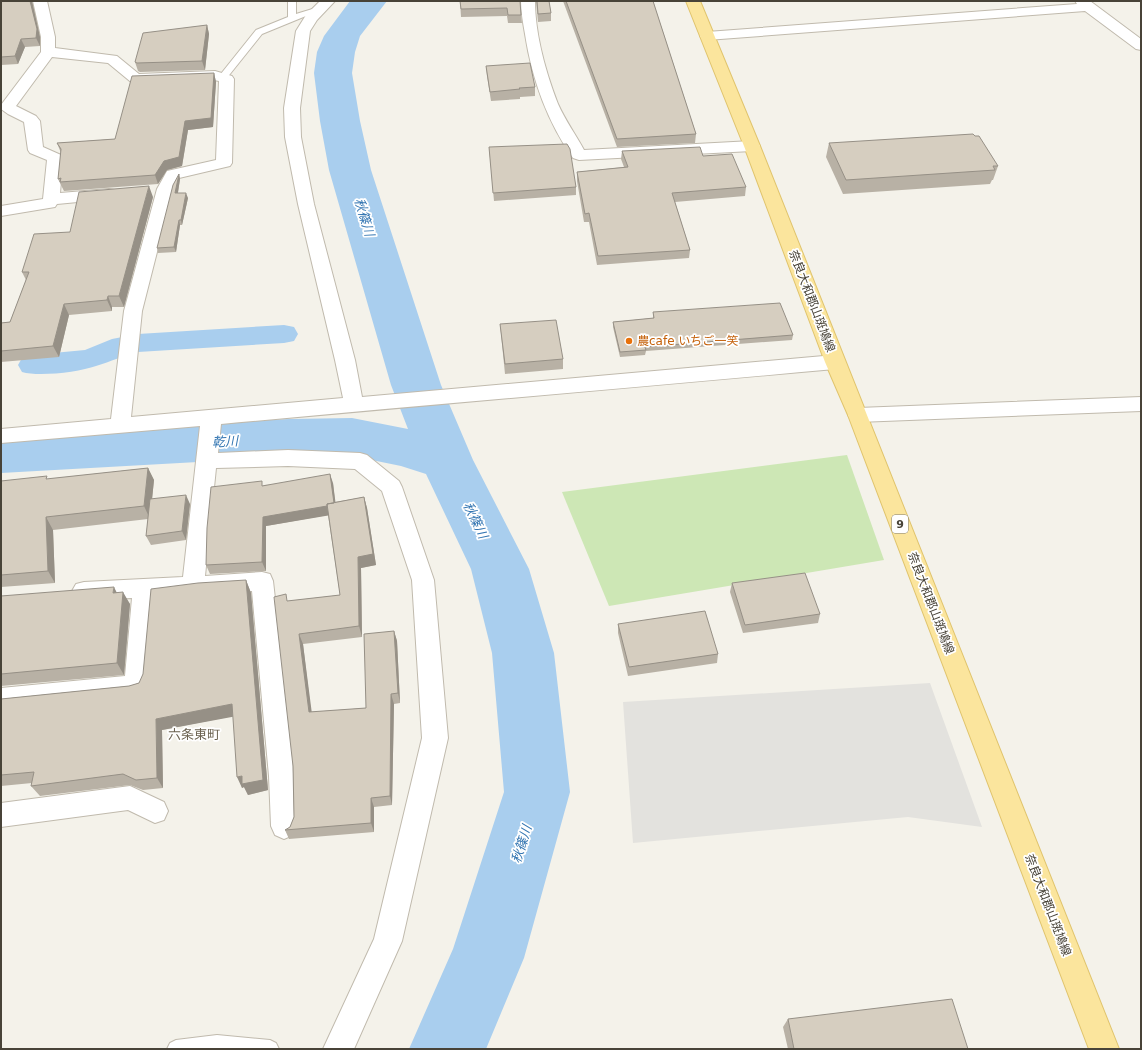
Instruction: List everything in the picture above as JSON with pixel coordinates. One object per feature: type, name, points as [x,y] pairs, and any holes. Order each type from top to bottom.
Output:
[{"type":"main road","name":"奈良大和郡山斑鳩線","points":[[693,1],[752,146],[835,362],[858,415],[1104,1049]]},
{"type":"street","points":[[1,211],[41,206],[49,203],[52,199],[55,158],[36,150],[33,143],[34,125],[31,119],[7,113],[7,107],[48,52],[48,37],[40,1]]},
{"type":"street","points":[[528,1],[528,10],[537,62],[551,105],[579,155],[752,146]]},
{"type":"street","points":[[707,36],[1085,4],[1141,46]]},
{"type":"street","points":[[323,5],[303,31],[292,108],[293,137],[306,204],[345,360],[354,405]]},
{"type":"street","points":[[48,52],[112,60],[136,79],[215,75],[223,76],[227,79],[224,163],[174,174],[158,190],[133,311],[120,426]]},
{"type":"street","points":[[52,199],[127,193]]},
{"type":"street","points":[[1,436],[835,362]]},
{"type":"street","points":[[858,415],[1141,404]]},
{"type":"street","points":[[193,586],[211,418]]},
{"type":"street","points":[[207,461],[288,458],[360,461],[391,487],[423,580],[435,738],[388,941],[338,1049]]},
{"type":"street","points":[[65,593],[262,581],[282,776],[284,826]]},
{"type":"street","points":[[1,699],[136,685],[145,587]]},
{"type":"street","points":[[1,815],[130,798],[155,812]]},
{"type":"lane","points":[[292,1],[292,18]]},
{"type":"lane","points":[[223,76],[259,32],[323,5]]},
{"type":"lane","points":[[176,1049],[217,1044],[270,1049]]},
{"type":"green space","points":[[847,455],[884,560],[609,606],[562,492]]},
{"type":"shaded area","points":[[930,683],[982,827],[908,817],[633,843],[623,702]]},
{"type":"building","points":[[1,1],[30,1],[37,29],[36,38],[21,39],[15,56],[1,57]]},
{"type":"building","points":[[460,1],[520,1],[521,15],[508,15],[507,8],[461,9]]},
{"type":"building","points":[[537,1],[549,1],[551,13],[538,14]]},
{"type":"building","points":[[566,1],[653,1],[696,134],[617,139]]},
{"type":"building","points":[[207,25],[202,61],[135,62],[143,33]]},
{"type":"building","points":[[530,63],[535,87],[490,92],[486,66]]},
{"type":"building","points":[[214,73],[211,118],[185,121],[179,157],[164,161],[155,175],[60,182],[61,178],[58,179],[61,149],[57,143],[115,139],[132,76]]},
{"type":"building","points":[[973,134],[975,136],[979,136],[998,166],[993,166],[995,170],[846,180],[829,143]]},
{"type":"building","points":[[567,144],[570,149],[576,187],[493,193],[489,147]]},
{"type":"building","points":[[700,147],[703,156],[732,154],[746,187],[672,193],[690,250],[598,256],[589,213],[585,214],[577,172],[628,167],[622,151]]},
{"type":"building","points":[[179,174],[175,193],[186,193],[174,247],[157,248],[173,185]]},
{"type":"building","points":[[149,186],[119,296],[108,296],[107,300],[64,304],[53,346],[1,351],[1,323],[10,322],[29,272],[22,272],[34,234],[70,232],[79,192]]},
{"type":"building","points":[[780,303],[793,335],[645,347],[646,350],[620,352],[613,322],[654,318],[653,312]]},
{"type":"building","points":[[556,320],[563,359],[505,364],[500,324]]},
{"type":"building","points":[[148,468],[144,506],[46,517],[48,571],[1,575],[1,481],[47,476],[46,479]]},
{"type":"building","points":[[330,474],[334,503],[327,504],[327,506],[263,517],[262,562],[206,565],[207,528],[211,487],[262,481],[262,486]]},
{"type":"building","points":[[186,495],[182,531],[146,536],[150,499]]},
{"type":"building","points":[[364,497],[373,554],[358,557],[359,626],[299,634],[309,712],[366,708],[364,634],[394,631],[398,693],[391,694],[390,796],[371,798],[371,823],[285,830],[290,827],[294,817],[293,766],[274,597],[286,594],[287,601],[340,595],[327,504]]},
{"type":"building","points":[[805,573],[820,614],[745,625],[732,583]]},
{"type":"building","points":[[246,580],[263,780],[242,784],[242,776],[237,777],[232,704],[156,719],[157,778],[136,780],[123,774],[31,786],[34,772],[1,775],[1,699],[129,686],[139,683],[143,674],[151,589],[198,583]]},
{"type":"building","points":[[114,587],[113,593],[123,592],[117,663],[1,674],[1,596]]},
{"type":"building","points":[[705,611],[718,654],[629,667],[618,624]]},
{"type":"building","points":[[952,999],[968,1049],[794,1049],[788,1019]]},
{"type":"waterway","name":"秋篠川","points":[[369,1],[358,13],[342,36],[336,52],[333,73],[340,121],[350,170],[416,385],[446,460]]},
{"type":"waterway","points":[[32,365],[88,359],[122,346],[138,343],[284,334]]},
{"type":"waterway","name":"乾川","points":[[1,453],[289,438],[352,437],[401,447],[446,460]]},
{"type":"waterway","name":"秋篠川","points":[[446,460],[500,569],[523,653],[537,792],[487,958],[447,1049]]},
{"type":"place","name":"農cafe いちご一笑","points":[[629,341]]},
{"type":"district","name":"六条東町","points":[[194,734]]}]
